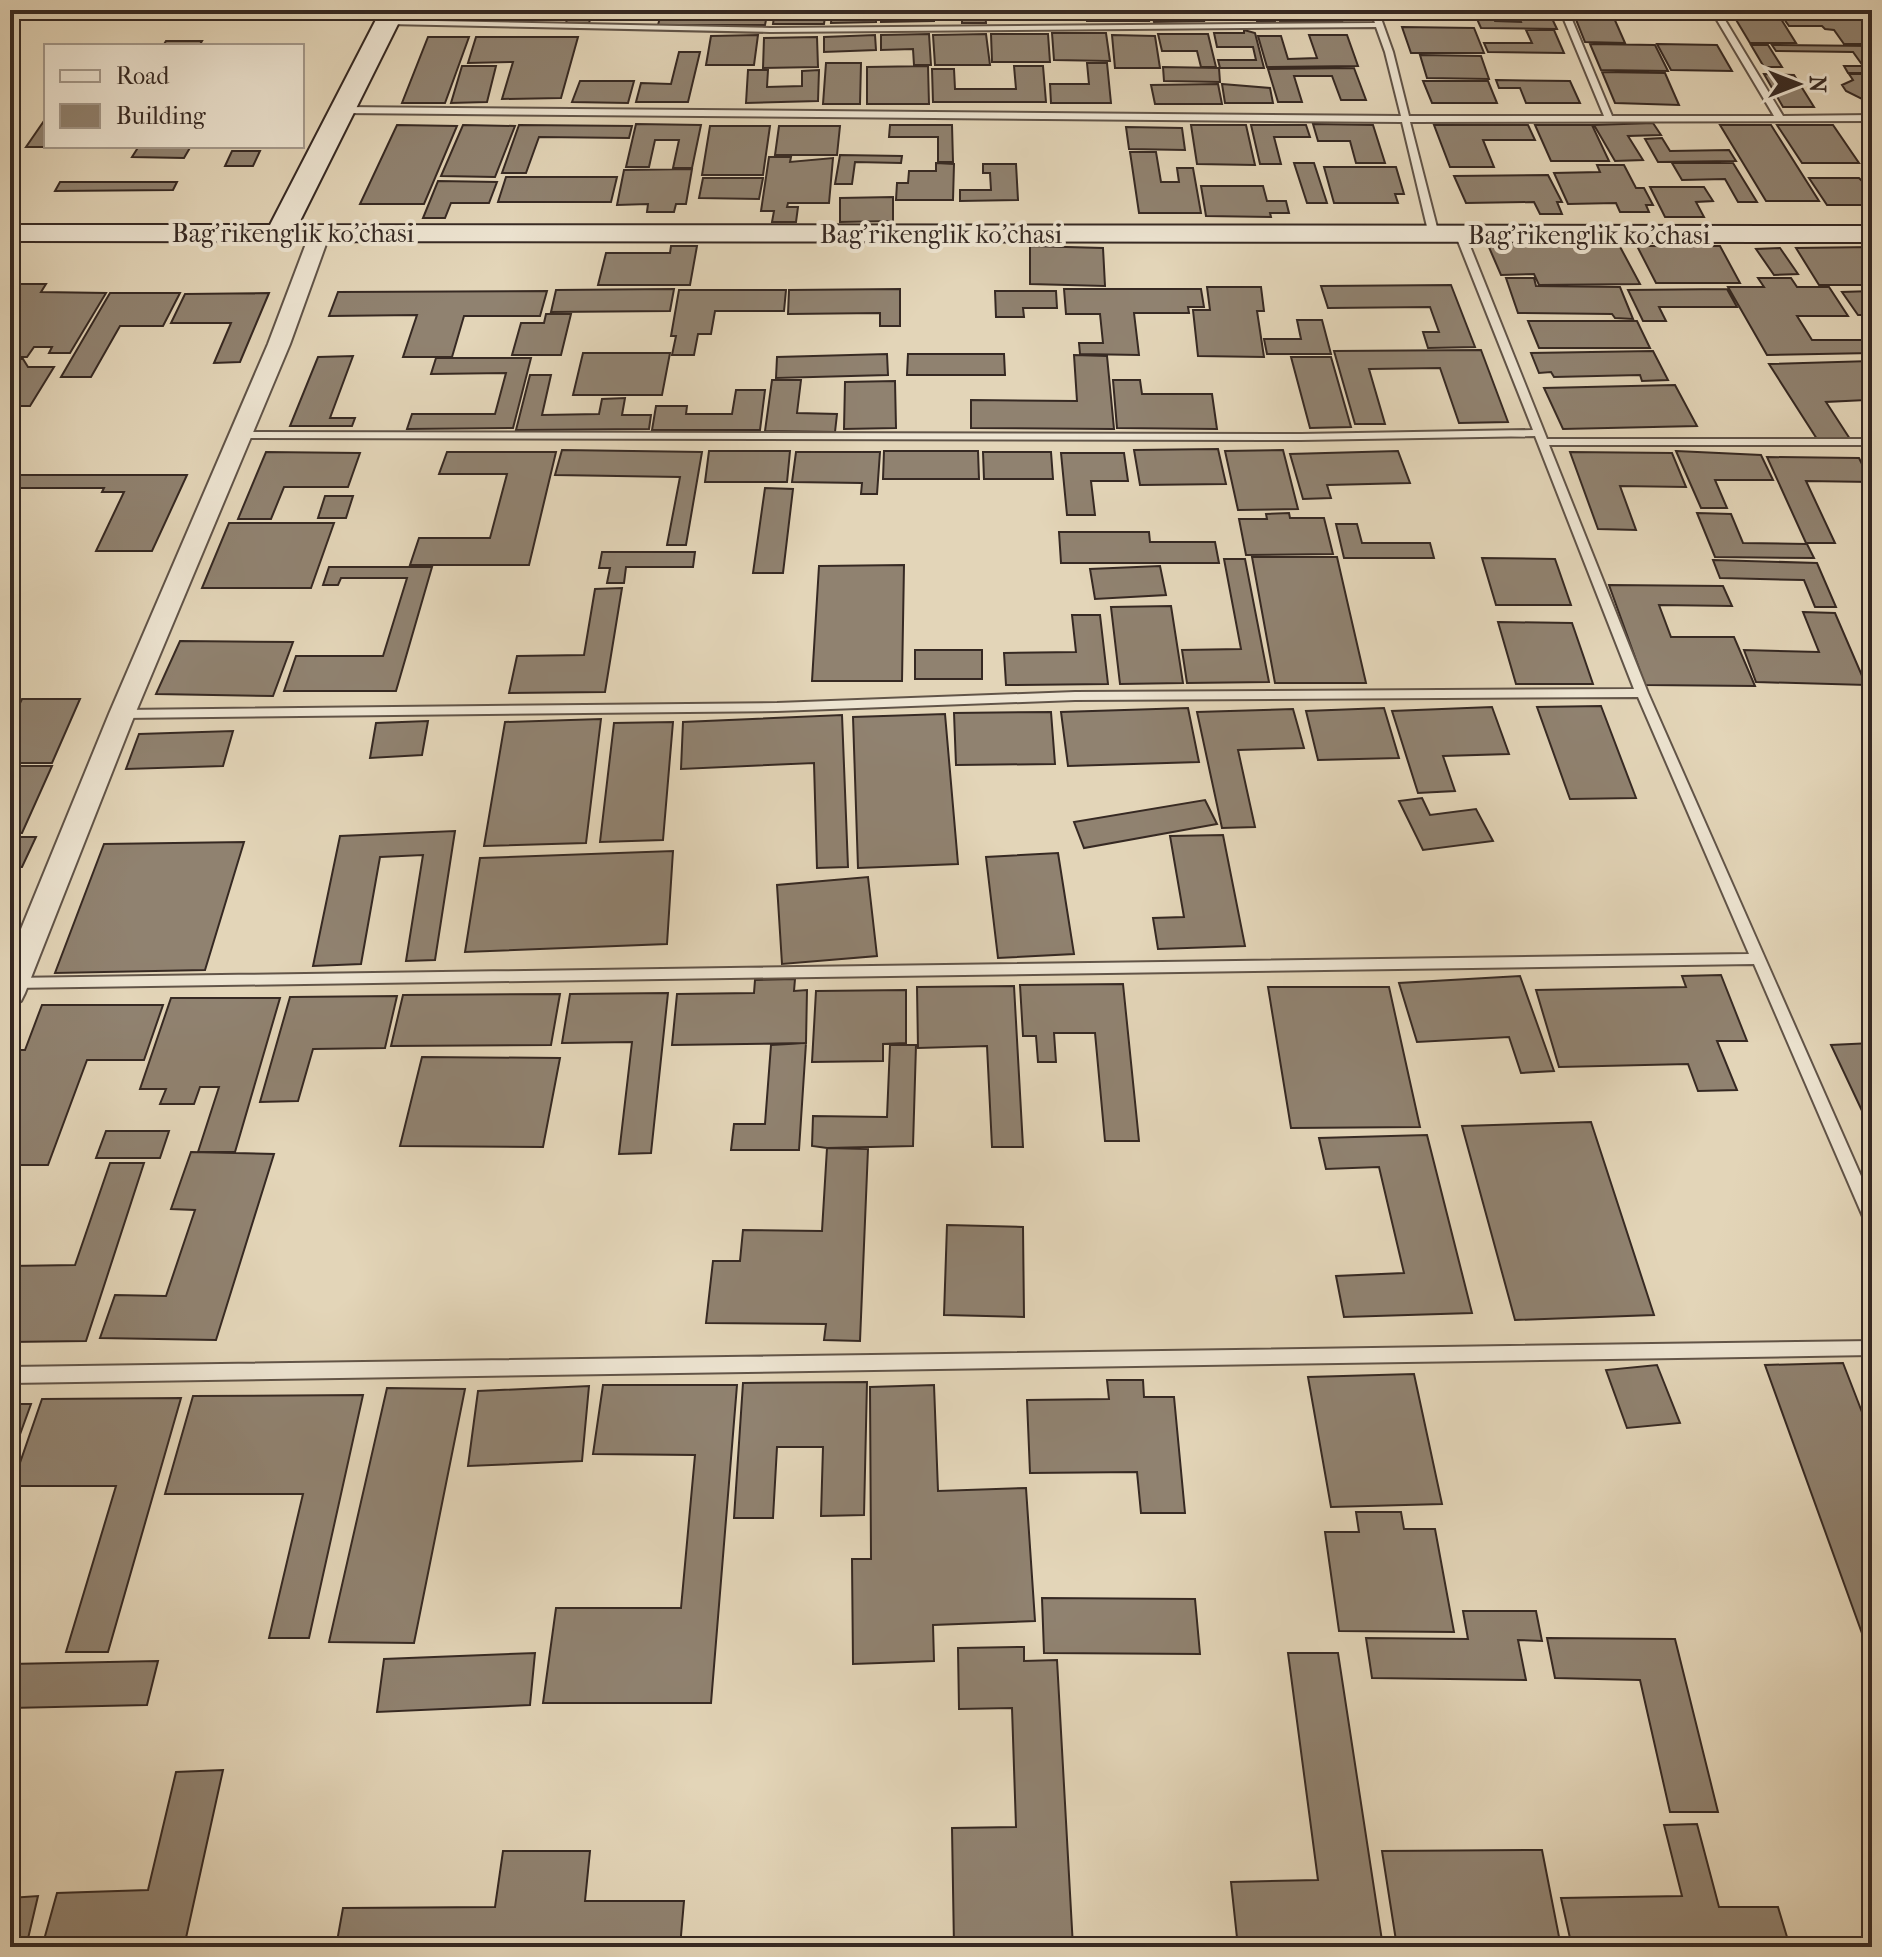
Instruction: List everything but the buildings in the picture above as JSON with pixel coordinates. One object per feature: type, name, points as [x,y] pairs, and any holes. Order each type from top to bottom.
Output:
[{"type":"main road","points":[[280,233],[390,16]]},
{"type":"main road","name":"Bag'rikenglik ko'chasi","points":[[10,233],[1872,234]]},
{"type":"street","points":[[11,986],[279,344],[320,233]]},
{"type":"lane","points":[[1374,10],[1405,119],[1447,236],[1542,438],[1642,693],[1872,1219]]},
{"type":"lane","points":[[1564,10],[1609,119]]},
{"type":"lane","points":[[1715,10],[1780,118]]},
{"type":"lane","points":[[390,16],[770,30],[1378,25]]},
{"type":"lane","points":[[342,110],[1405,119],[1872,118]]},
{"type":"lane","points":[[240,435],[1542,438],[1872,442]]},
{"type":"lane","points":[[122,714],[777,707],[1075,696],[1642,693]]},
{"type":"lane","points":[[11,986],[1760,959]]},
{"type":"lane","points":[[10,1375],[1872,1348]]}]
